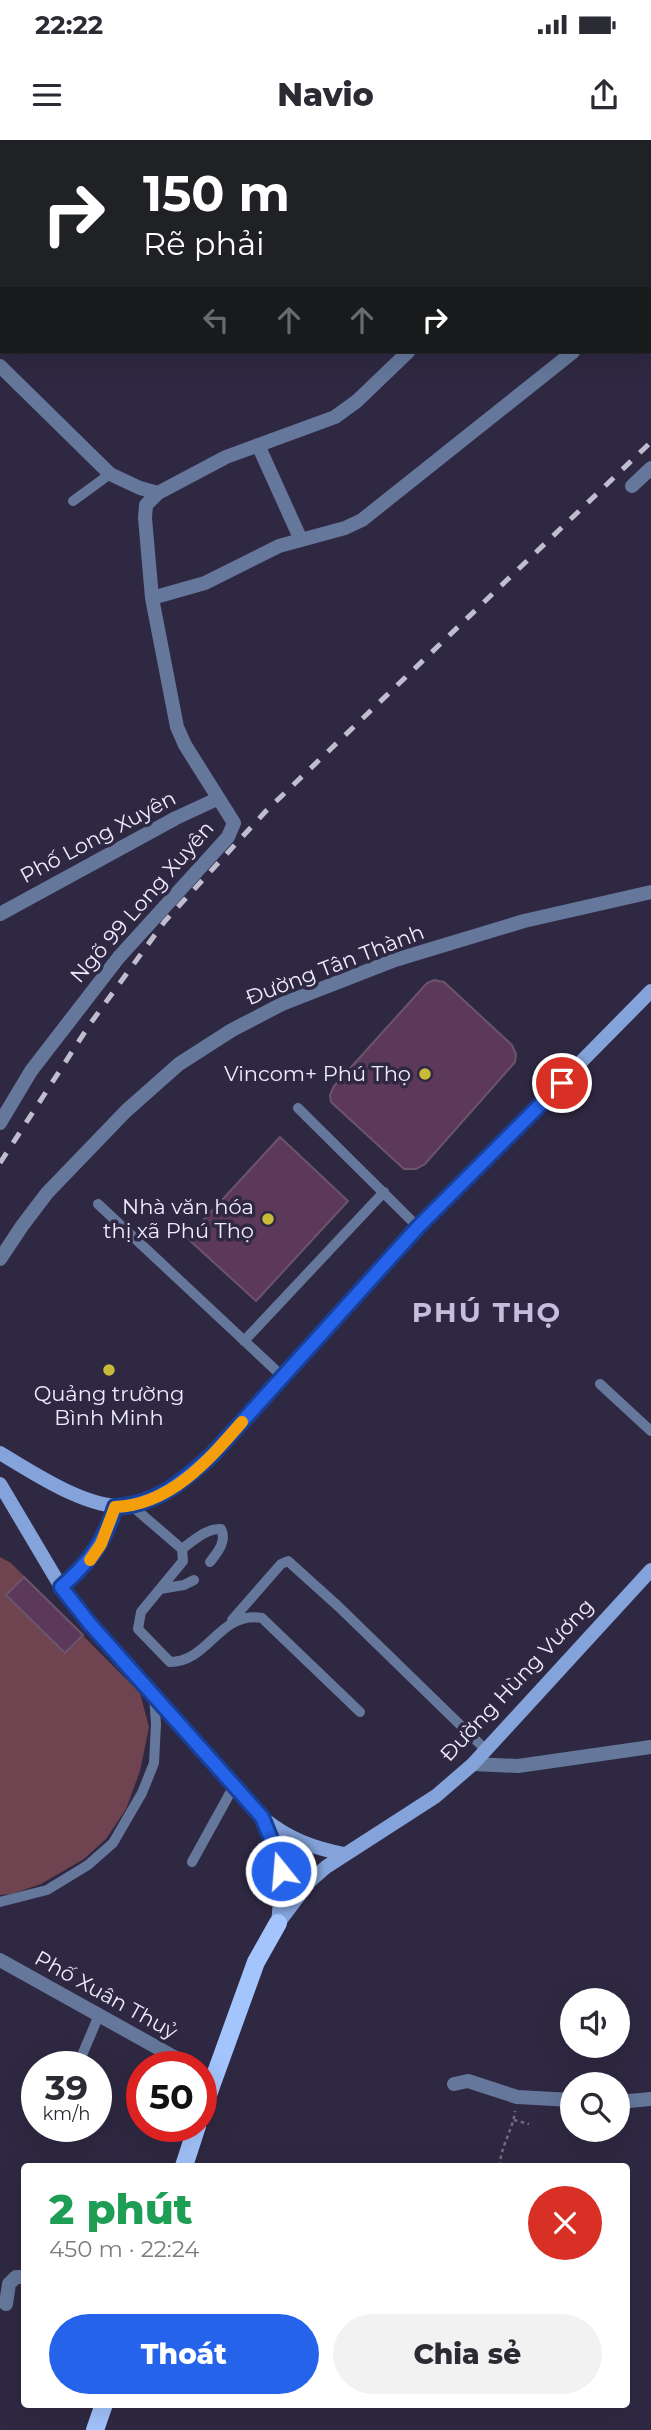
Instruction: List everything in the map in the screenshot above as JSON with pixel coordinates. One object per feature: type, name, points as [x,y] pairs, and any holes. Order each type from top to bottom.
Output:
[{"type":"main road","points":[[0,1453],[75,1494],[115,1507],[132,1506],[151,1500],[175,1487],[212,1455],[418,1227],[651,991]]},
{"type":"main road","points":[[0,1484],[61,1587],[90,1624],[262,1817],[276,1829],[306,1846],[344,1854]]},
{"type":"main road","points":[[61,1587],[79,1572],[101,1544],[115,1507]]},
{"type":"main road","name":"Đường Hùng Vương","points":[[217,2052],[256,1962],[278,1923],[310,1881],[344,1854],[436,1796],[473,1764],[651,1570]]},
{"type":"main road","points":[[262,1817],[281,1871],[278,1923]]},
{"type":"main road","points":[[185,2163],[192,2142]]},
{"type":"main road","points":[[95,2430],[103,2408]]},
{"type":"street","points":[[0,366],[110,474],[158,493],[226,457],[335,417],[347,410],[406,354]]},
{"type":"street","points":[[152,598],[205,583],[273,549],[345,528],[362,520],[570,354]]},
{"type":"street","points":[[258,445],[301,540]]},
{"type":"street","points":[[632,486],[651,468]]},
{"type":"street","name":"Ngõ 99 Long Xuyên","points":[[0,1123],[31,1071],[119,957],[232,831],[233,818],[217,799],[177,727],[152,598],[144,511],[151,498],[158,493]]},
{"type":"street","name":"Phố Long Xuyên","points":[[0,914],[176,818],[217,799]]},
{"type":"street","name":"Đường Tân Thành","points":[[0,1259],[47,1193],[126,1111],[179,1064],[232,1030],[282,1004],[395,960],[524,921],[651,892]]},
{"type":"street","points":[[473,1764],[518,1766],[651,1747]]},
{"type":"street","name":"Phố Xuân Thuỷ","points":[[0,1959],[163,2051]]},
{"type":"street","points":[[454,2084],[468,2081],[517,2097],[560,2099]]},
{"type":"street","points":[[630,2101],[651,2099]]},
{"type":"street","points":[[6,2304],[9,2284],[16,2277],[21,2277]]},
{"type":"lane","points":[[73,501],[110,474]]},
{"type":"lane","points":[[298,1108],[418,1227]]},
{"type":"lane","points":[[244,1341],[384,1192]]},
{"type":"lane","points":[[98,1204],[283,1377]]},
{"type":"lane","points":[[600,1384],[651,1430]]},
{"type":"lane","points":[[132,1506],[182,1549],[183,1561],[141,1612],[138,1629],[170,1662],[183,1662],[226,1627],[281,1564],[288,1561],[486,1750]]},
{"type":"lane","points":[[182,1549],[206,1532],[218,1528],[224,1535],[223,1541],[210,1562]]},
{"type":"lane","points":[[160,1589],[184,1585],[194,1580]]},
{"type":"lane","points":[[226,1627],[250,1616],[262,1619],[360,1712]]},
{"type":"lane","points":[[0,1902],[47,1890],[88,1864],[113,1843],[142,1793],[154,1763],[156,1724],[153,1696]]},
{"type":"lane","points":[[192,1862],[235,1784]]},
{"type":"lane","points":[[84,2051],[99,2015]]},
{"type":"path","points":[[500,2163],[514,2120],[517,2097]]},
{"type":"path","points":[[514,2120],[529,2124]]},
{"type":"shaded area","points":[[0,1557],[11,1563],[140,1693],[149,1727],[140,1771],[126,1809],[106,1839],[84,1859],[41,1884],[12,1894],[0,1895]]},
{"type":"building","name":"Vincom+ Phú Thọ","points":[[434,980],[444,982],[512,1045],[516,1054],[515,1062],[425,1164],[416,1169],[404,1169],[331,1102],[330,1095],[334,1086],[427,983]]},
{"type":"building","name":"Nhà văn hóa thị xã Phú Thọ","points":[[280,1137],[348,1201],[256,1301],[187,1238]]},
{"type":"building","points":[[24,1577],[83,1635],[65,1653],[6,1595]]},
{"type":"railway","points":[[0,1163],[90,1024],[165,921],[266,811],[651,442]]},
{"type":"slow traffic","points":[[90,1560],[110,1526],[115,1507],[132,1506],[151,1500],[175,1487],[212,1455],[242,1422]]},
{"type":"place","name":"Vincom+ Phú Thọ","points":[[425,1074]]},
{"type":"place","name":"Nhà văn hóa thị xã Phú Thọ","points":[[268,1219]]},
{"type":"place","name":"Quảng trường Bình Minh","points":[[109,1370]]},
{"type":"district","name":"PHÚ THỌ","points":[[487,1312]]},
{"type":"route","points":[[281,1871],[262,1817],[90,1624],[61,1587],[92,1558],[110,1526],[115,1507],[132,1506],[151,1500],[175,1487],[212,1455],[418,1227],[562,1083]]}]
